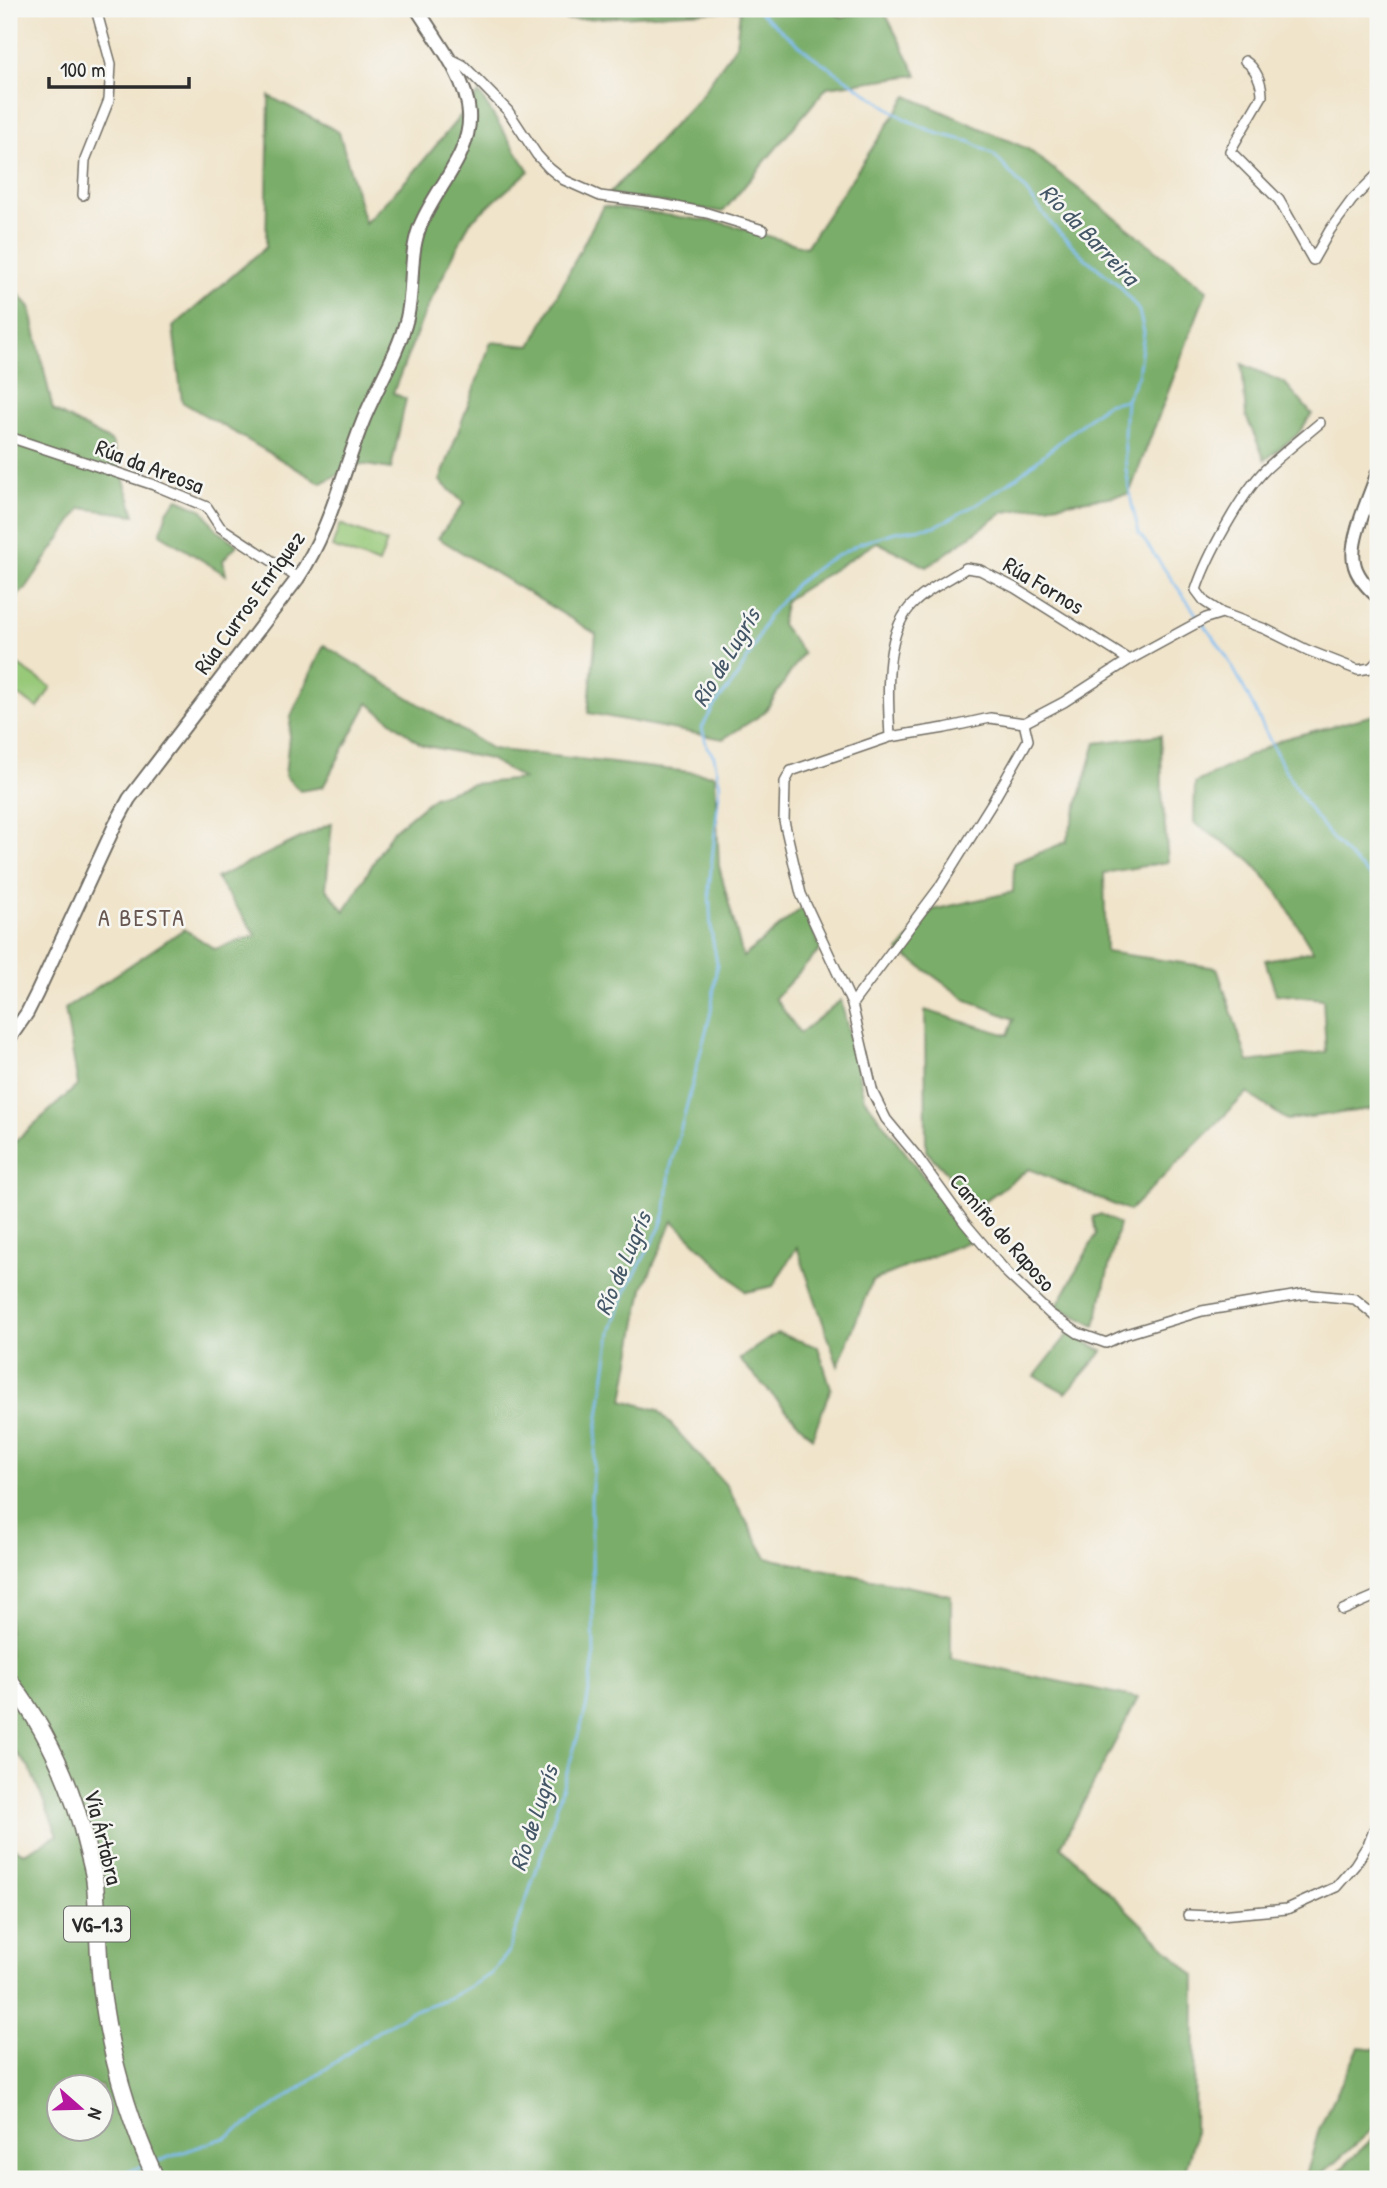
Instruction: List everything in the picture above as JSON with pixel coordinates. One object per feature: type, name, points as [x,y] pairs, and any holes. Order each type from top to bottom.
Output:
[{"type":"highway","name":"Vía Ártabra","points":[[9,1680],[55,1753],[79,1815],[95,1882],[97,1949],[116,2071],[142,2149],[156,2179]]},
{"type":"street","name":"Rúa Curros Enríquez","points":[[9,1039],[37,993],[129,799],[314,554],[364,419],[402,337],[408,314],[414,251],[419,229],[462,152],[468,132],[465,90],[417,9]]},
{"type":"street","points":[[83,195],[85,160],[109,100],[111,64],[98,11]]},
{"type":"street","points":[[447,58],[463,65],[508,111],[537,155],[549,169],[564,180],[600,196],[707,213],[763,230]]},
{"type":"street","points":[[1245,61],[1252,66],[1257,76],[1262,96],[1230,151],[1279,200],[1313,260],[1352,200],[1378,174]]},
{"type":"street","points":[[1320,423],[1265,470],[1246,494],[1202,571],[1196,590],[1205,602],[1222,613],[1358,670],[1371,668],[1378,661]]},
{"type":"street","name":"Rúa da Areosa","points":[[9,437],[141,481],[206,507],[220,527],[298,578]]},
{"type":"street","points":[[1378,472],[1353,550],[1354,564],[1362,581],[1378,597]]},
{"type":"street","name":"Rúa Fornos","points":[[890,737],[888,681],[892,647],[902,619],[915,602],[966,568],[980,570],[1015,588],[1129,660]]},
{"type":"street","points":[[1024,723],[1028,740],[992,803],[921,914],[852,1004],[801,894],[784,821],[785,782],[791,771],[890,737],[945,729],[990,718],[1024,723],[1129,660],[1206,618],[1222,613]]},
{"type":"street","name":"Camiño do Raposo","points":[[852,1004],[873,1093],[886,1119],[1008,1274],[1051,1314],[1078,1332],[1106,1343],[1126,1334],[1202,1311],[1305,1294],[1355,1299],[1378,1318]]},
{"type":"street","points":[[1343,1610],[1378,1595]]},
{"type":"street","points":[[1188,1915],[1209,1916],[1287,1909],[1336,1887],[1369,1843],[1378,1820]]},
{"type":"green space","points":[[561,9],[826,9],[843,18],[869,9],[883,9],[917,75],[827,87],[723,212],[609,194],[699,98],[736,45],[740,10],[566,20]]},
{"type":"green space","points":[[479,93],[529,171],[470,222],[425,312],[393,393],[406,399],[391,469],[360,464],[321,483],[182,402],[173,327],[266,247],[269,96],[339,132],[365,223],[415,171]]},
{"type":"green space","points":[[907,96],[1028,149],[1207,290],[1129,494],[1004,512],[927,567],[877,542],[786,600],[781,624],[803,653],[764,713],[723,739],[588,713],[596,634],[438,538],[464,503],[440,481],[491,342],[531,346],[603,206],[723,223],[806,247]]},
{"type":"green space","points":[[9,283],[30,307],[53,410],[112,442],[135,515],[81,508],[26,588],[9,603]]},
{"type":"green space","points":[[1242,364],[1285,383],[1312,414],[1297,435],[1265,460],[1246,416]]},
{"type":"green space","points":[[178,499],[203,510],[216,529],[237,545],[223,560],[226,575],[160,534],[168,510]]},
{"type":"green space","points":[[340,524],[387,542],[379,564],[332,547]]},
{"type":"green space","points":[[324,645],[492,749],[715,775],[719,866],[743,957],[803,907],[821,949],[775,998],[800,1033],[841,1000],[864,1098],[972,1240],[872,1281],[838,1366],[797,1247],[773,1286],[746,1292],[673,1221],[643,1288],[623,1400],[658,1410],[726,1485],[767,1558],[951,1595],[951,1659],[1138,1698],[1061,1846],[1195,1976],[1194,2139],[1183,2179],[9,2179],[9,1845],[24,1853],[58,1835],[29,1767],[9,1745],[9,1147],[78,1085],[65,1009],[184,929],[215,949],[256,935],[216,878],[332,823],[326,889],[345,911],[391,833],[434,797],[472,784],[523,779],[489,759],[422,745],[368,703],[323,787],[300,791],[285,776],[291,716]]},
{"type":"green space","points":[[9,659],[51,687],[38,708],[9,689]]},
{"type":"green space","points":[[1378,714],[1378,1108],[1287,1120],[1247,1093],[1129,1211],[1029,1169],[972,1210],[946,1172],[926,1151],[925,1010],[1008,1035],[1014,1019],[967,1000],[899,951],[932,910],[1013,892],[1014,863],[1066,842],[1096,743],[1161,735],[1162,793],[1168,862],[1104,873],[1106,952],[1217,968],[1248,1062],[1326,1052],[1323,999],[1276,994],[1265,960],[1313,951],[1277,891],[1248,858],[1194,823],[1195,783],[1283,739]]},
{"type":"green space","points":[[1101,1214],[1119,1224],[1095,1326],[1057,1306],[1096,1235],[1093,1217]]},
{"type":"green space","points":[[777,1333],[818,1347],[831,1388],[812,1438],[739,1359]]},
{"type":"green space","points":[[1069,1333],[1103,1351],[1066,1393],[1035,1376]]},
{"type":"green space","points":[[1359,2047],[1378,2049],[1378,2113],[1372,2130],[1316,2179],[1308,2179],[1306,2176],[1319,2129]]},
{"type":"green space","points":[[1378,2128],[1378,2175],[1340,2170],[1373,2138]]},
{"type":"waterway","name":"Río da Barreira","points":[[756,9],[811,55],[905,119],[936,133],[971,142],[994,155],[1053,226],[1085,258],[1120,286],[1139,311],[1144,332],[1138,375],[1126,400],[1124,435],[1132,505],[1139,533],[1199,618]]},
{"type":"waterway","name":"Río de Lugrís","points":[[158,2161],[227,2137],[377,2032],[410,2012],[451,1997],[491,1974],[508,1953],[548,1836],[586,1709],[594,1659],[591,1497],[597,1430],[611,1332],[624,1294],[660,1228],[666,1209],[670,1170],[711,1012],[717,963],[711,931],[709,887],[720,785],[714,756],[707,747],[702,728],[714,706],[735,680],[769,615],[796,584],[823,563],[861,543],[895,532],[936,526],[979,503],[1018,476],[1106,404],[1126,400]]},
{"type":"waterway","name":"Río da Barreira","points":[[1203,623],[1239,678],[1278,758],[1308,806],[1340,847],[1378,882]]},
{"type":"waterway","name":"Río de Lugrís","points":[[106,2179],[141,2167]]},
{"type":"district","name":"A BESTA","points":[[142,917]]}]
